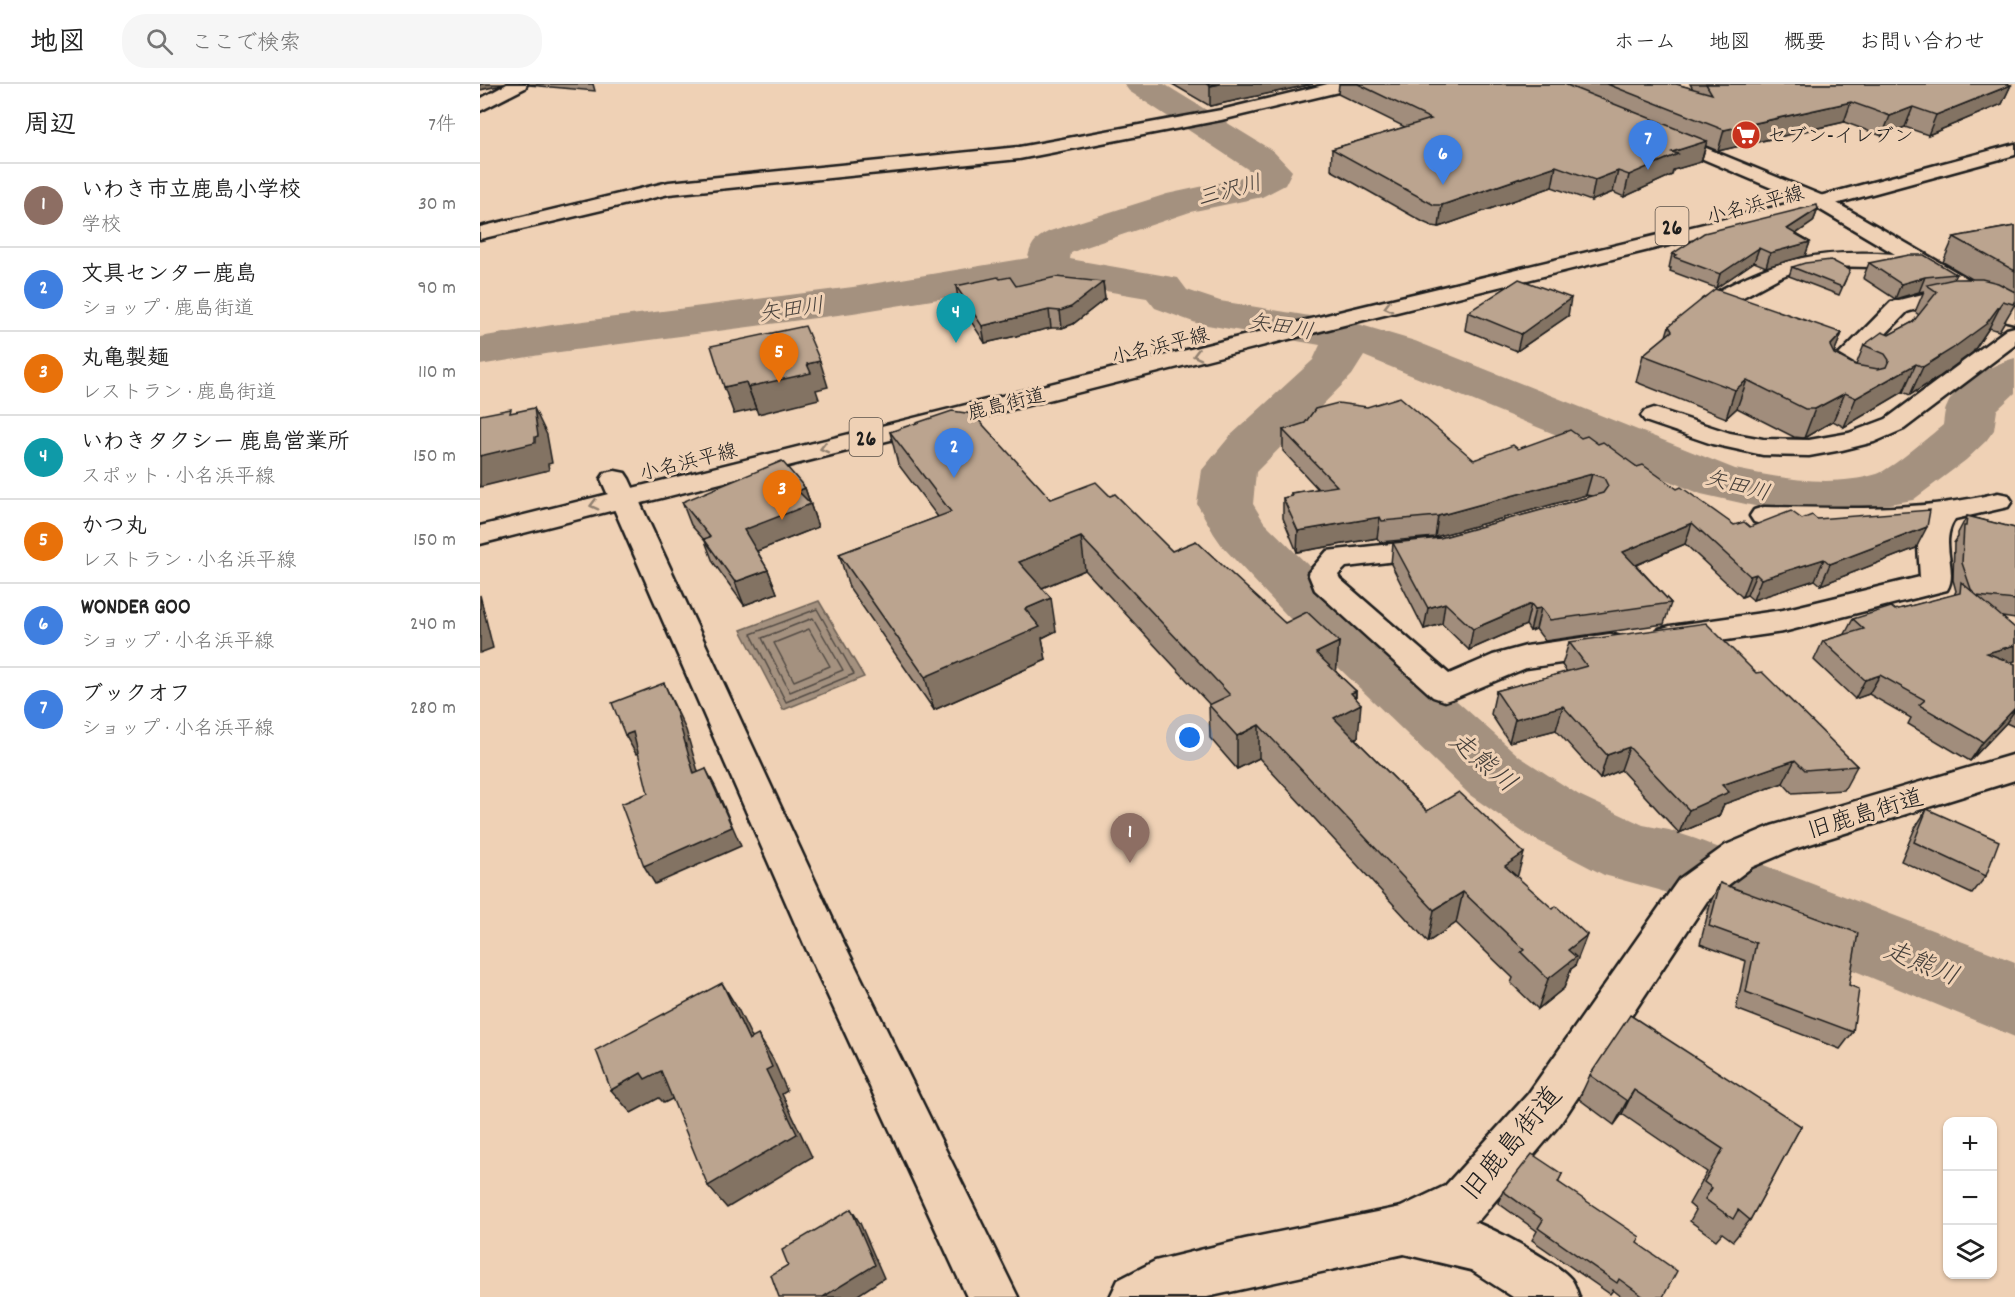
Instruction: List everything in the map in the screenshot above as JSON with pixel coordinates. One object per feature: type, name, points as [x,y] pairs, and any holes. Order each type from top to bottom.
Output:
[{"type":"street","points":[[480,106],[519,84]]},
{"type":"street","points":[[480,233],[669,188],[1034,151],[1221,115],[1349,84]]},
{"type":"street","points":[[1648,129],[1821,202],[2015,316]]},
{"type":"street","name":"小名浜平線","points":[[1248,333],[1328,304],[1604,244],[1799,192],[2015,139]]},
{"type":"street","name":"小名浜平線","points":[[1248,333],[1351,316],[1821,202],[2015,149]]},
{"type":"street","points":[[1711,305],[1767,274],[1812,261],[1849,259],[1922,262]]},
{"type":"street","points":[[1863,389],[1833,375],[1899,307],[1936,298],[1982,297]]},
{"type":"street","name":"鹿島街道","points":[[480,535],[619,488],[1248,333]]},
{"type":"street","points":[[1654,416],[1734,442],[1772,450],[1796,450],[1856,440],[1876,434],[1895,424],[2015,334]]},
{"type":"street","points":[[619,488],[824,944],[993,1297]]},
{"type":"street","name":"小名浜平線","points":[[480,513],[619,488]]},
{"type":"street","points":[[1764,516],[1919,516],[2006,503]]},
{"type":"street","points":[[1460,542],[1436,548],[1337,558],[1323,573],[1326,583],[1445,689],[1504,663],[1526,657],[1783,621],[1936,583],[1932,542],[1935,523],[1945,513]]},
{"type":"street","name":"旧鹿島街道","points":[[1135,1297],[1155,1286],[1245,1263],[1404,1230],[1462,1203],[1544,1109],[1706,880],[1739,856],[1784,837],[2015,767]]},
{"type":"street","points":[[1404,1230],[1480,1248],[1518,1271],[1554,1297]]},
{"type":"water","points":[[819,601],[864,677],[783,710],[741,630]]},
{"type":"building","points":[[1358,84],[1564,84],[1707,141],[1672,152],[1678,154],[1629,175],[1618,171],[1595,180],[1556,166],[1442,205],[1434,205],[1332,149],[1431,119]]},
{"type":"building","points":[[1607,84],[1676,84],[1712,94],[1706,84],[2011,85],[1936,115],[1913,107],[1890,116],[1851,102],[1724,130]]},
{"type":"building","points":[[1817,205],[1818,209],[1787,229],[1810,242],[1770,253],[1759,248],[1720,274],[1674,257],[1677,255],[1672,254],[1704,233]]},
{"type":"building","points":[[2015,226],[2015,271],[1954,237]]},
{"type":"building","points":[[1909,255],[1924,255],[1956,274],[1925,277],[1901,284],[1869,263]]},
{"type":"building","points":[[1831,260],[1850,270],[1842,287],[1792,267],[1805,263]]},
{"type":"building","points":[[998,277],[1000,279],[1010,277],[1016,286],[1056,277],[1103,282],[1071,307],[1060,311],[1049,310],[982,326],[956,286]]},
{"type":"building","points":[[1519,279],[1571,298],[1521,334],[1468,312]]},
{"type":"building","points":[[1954,279],[1982,279],[1998,283],[2015,292],[2015,300],[2013,304],[2003,301],[1986,324],[1923,367],[1916,364],[1856,398],[1845,393],[1815,409],[1805,409],[1747,380],[1735,390],[1643,355],[1672,331],[1669,326],[1715,289],[1842,333],[1830,346],[1834,354],[1855,365],[1878,369],[1886,367],[1889,360],[1885,354],[1864,345],[1882,332],[1889,335],[1913,322],[1937,292],[1927,285]]},
{"type":"building","points":[[805,326],[820,361],[807,364],[811,373],[748,387],[746,382],[724,387],[711,346]]},
{"type":"building","points":[[1400,397],[1474,460],[1513,445],[1518,449],[1570,430],[1581,438],[1587,436],[1598,444],[1603,442],[1637,467],[1643,465],[1677,489],[1681,487],[1734,525],[1744,522],[1750,527],[1791,511],[1802,519],[1812,515],[1817,519],[1930,510],[1927,527],[1830,564],[1824,559],[1761,579],[1756,574],[1750,576],[1692,523],[1623,552],[1671,603],[1550,620],[1541,608],[1535,609],[1531,604],[1473,629],[1445,603],[1428,608],[1393,543],[1440,538],[1603,493],[1608,486],[1604,478],[1592,474],[1438,516],[1382,521],[1380,517],[1298,531],[1283,498],[1292,496],[1291,493],[1337,486],[1283,430],[1305,423],[1315,409],[1338,403],[1367,407]]},
{"type":"building","points":[[534,408],[538,436],[535,437],[535,443],[480,456],[480,415],[511,409],[510,413]]},
{"type":"building","points":[[952,411],[973,414],[1051,499],[1096,482],[1110,496],[1115,494],[1172,551],[1196,541],[1285,623],[1307,612],[1339,642],[1316,653],[1356,691],[1351,693],[1361,704],[1334,718],[1427,811],[1459,792],[1524,853],[1505,866],[1553,909],[1556,906],[1587,935],[1568,950],[1576,957],[1548,979],[1521,952],[1524,950],[1463,892],[1434,910],[1259,725],[1237,736],[1209,705],[1230,695],[1081,537],[1019,562],[1051,598],[1025,609],[1040,627],[925,677],[839,554],[951,512],[890,432]]},
{"type":"building","points":[[782,461],[805,488],[798,491],[811,504],[744,530],[768,570],[735,582],[704,539],[710,537],[682,502]]},
{"type":"building","points":[[1967,516],[2015,528],[2015,600],[1977,596],[1972,592],[1962,563],[1964,526],[1966,526]]},
{"type":"building","points":[[1961,582],[2015,628],[2015,645],[1987,653],[2015,664],[2015,708],[1983,742],[1919,705],[1925,700],[1880,675],[1865,680],[1823,641],[1864,629],[1853,619],[1891,607],[1895,610],[1960,593]]},
{"type":"building","points":[[1706,623],[1756,673],[1762,672],[1857,766],[1805,770],[1795,760],[1722,785],[1729,792],[1689,810],[1629,747],[1607,755],[1563,706],[1515,719],[1496,691],[1587,666],[1569,642]]},
{"type":"building","points":[[664,683],[676,711],[694,774],[706,769],[732,827],[644,866],[621,804],[648,793],[633,732],[625,735],[612,703]]},
{"type":"building","points":[[1927,809],[1999,841],[1986,876],[1914,842]]},
{"type":"building","points":[[1720,883],[1858,933],[1849,985],[1859,989],[1853,1032],[1746,992],[1756,943],[1709,926]]},
{"type":"building","points":[[722,983],[749,1040],[758,1035],[772,1067],[766,1070],[797,1134],[708,1186],[661,1071],[645,1079],[641,1073],[611,1090],[596,1050]]},
{"type":"building","points":[[1630,1015],[1801,1126],[1750,1220],[1738,1210],[1733,1219],[1705,1199],[1712,1188],[1704,1182],[1723,1149],[1634,1090],[1627,1101],[1590,1075]]},
{"type":"building","points":[[1532,1154],[1562,1174],[1558,1182],[1640,1237],[1637,1243],[1677,1271],[1663,1297],[1644,1297],[1619,1279],[1617,1283],[1538,1228],[1543,1220],[1503,1191]]},
{"type":"building","points":[[851,1209],[875,1265],[823,1297],[779,1297],[771,1275],[788,1265],[782,1250]]},
{"type":"waterway","name":"三沢川","points":[[1047,268],[1051,247],[1065,240],[1181,202],[1248,189],[1272,177],[1273,171],[1260,159],[1141,84]]},
{"type":"waterway","name":"矢田川","points":[[480,351],[552,339],[853,300],[1047,268]]},
{"type":"waterway","name":"矢田川","points":[[1047,268],[1162,287],[1171,299],[1212,313],[1358,338]]},
{"type":"waterway","name":"矢田川","points":[[1358,338],[1398,351],[1720,482],[1781,495],[1824,498],[1894,488],[1947,449],[1968,430],[1972,406],[2002,379],[2015,373]]},
{"type":"waterway","name":"走熊川","points":[[1358,338],[1339,352],[1335,365],[1249,447],[1229,470],[1225,504],[1243,534],[1330,623],[1495,776],[1553,815],[1630,853],[1669,861],[2015,1000]]},
{"type":"place","name":"セブン-イレブン","points":[[1746,135]]},
{"type":"place","name":"ブックオフ","points":[[1648,170]]},
{"type":"place","name":"WONDER GOO","points":[[1443,185]]},
{"type":"place","name":"いわきタクシー 鹿島営業所","points":[[956,343]]},
{"type":"place","name":"かつ丸","points":[[779,383]]},
{"type":"place","name":"文具センター鹿島","points":[[954,478]]},
{"type":"place","name":"丸亀製麺","points":[[782,520]]},
{"type":"place","name":"いわき市立鹿島小学校","points":[[1130,863]]}]
